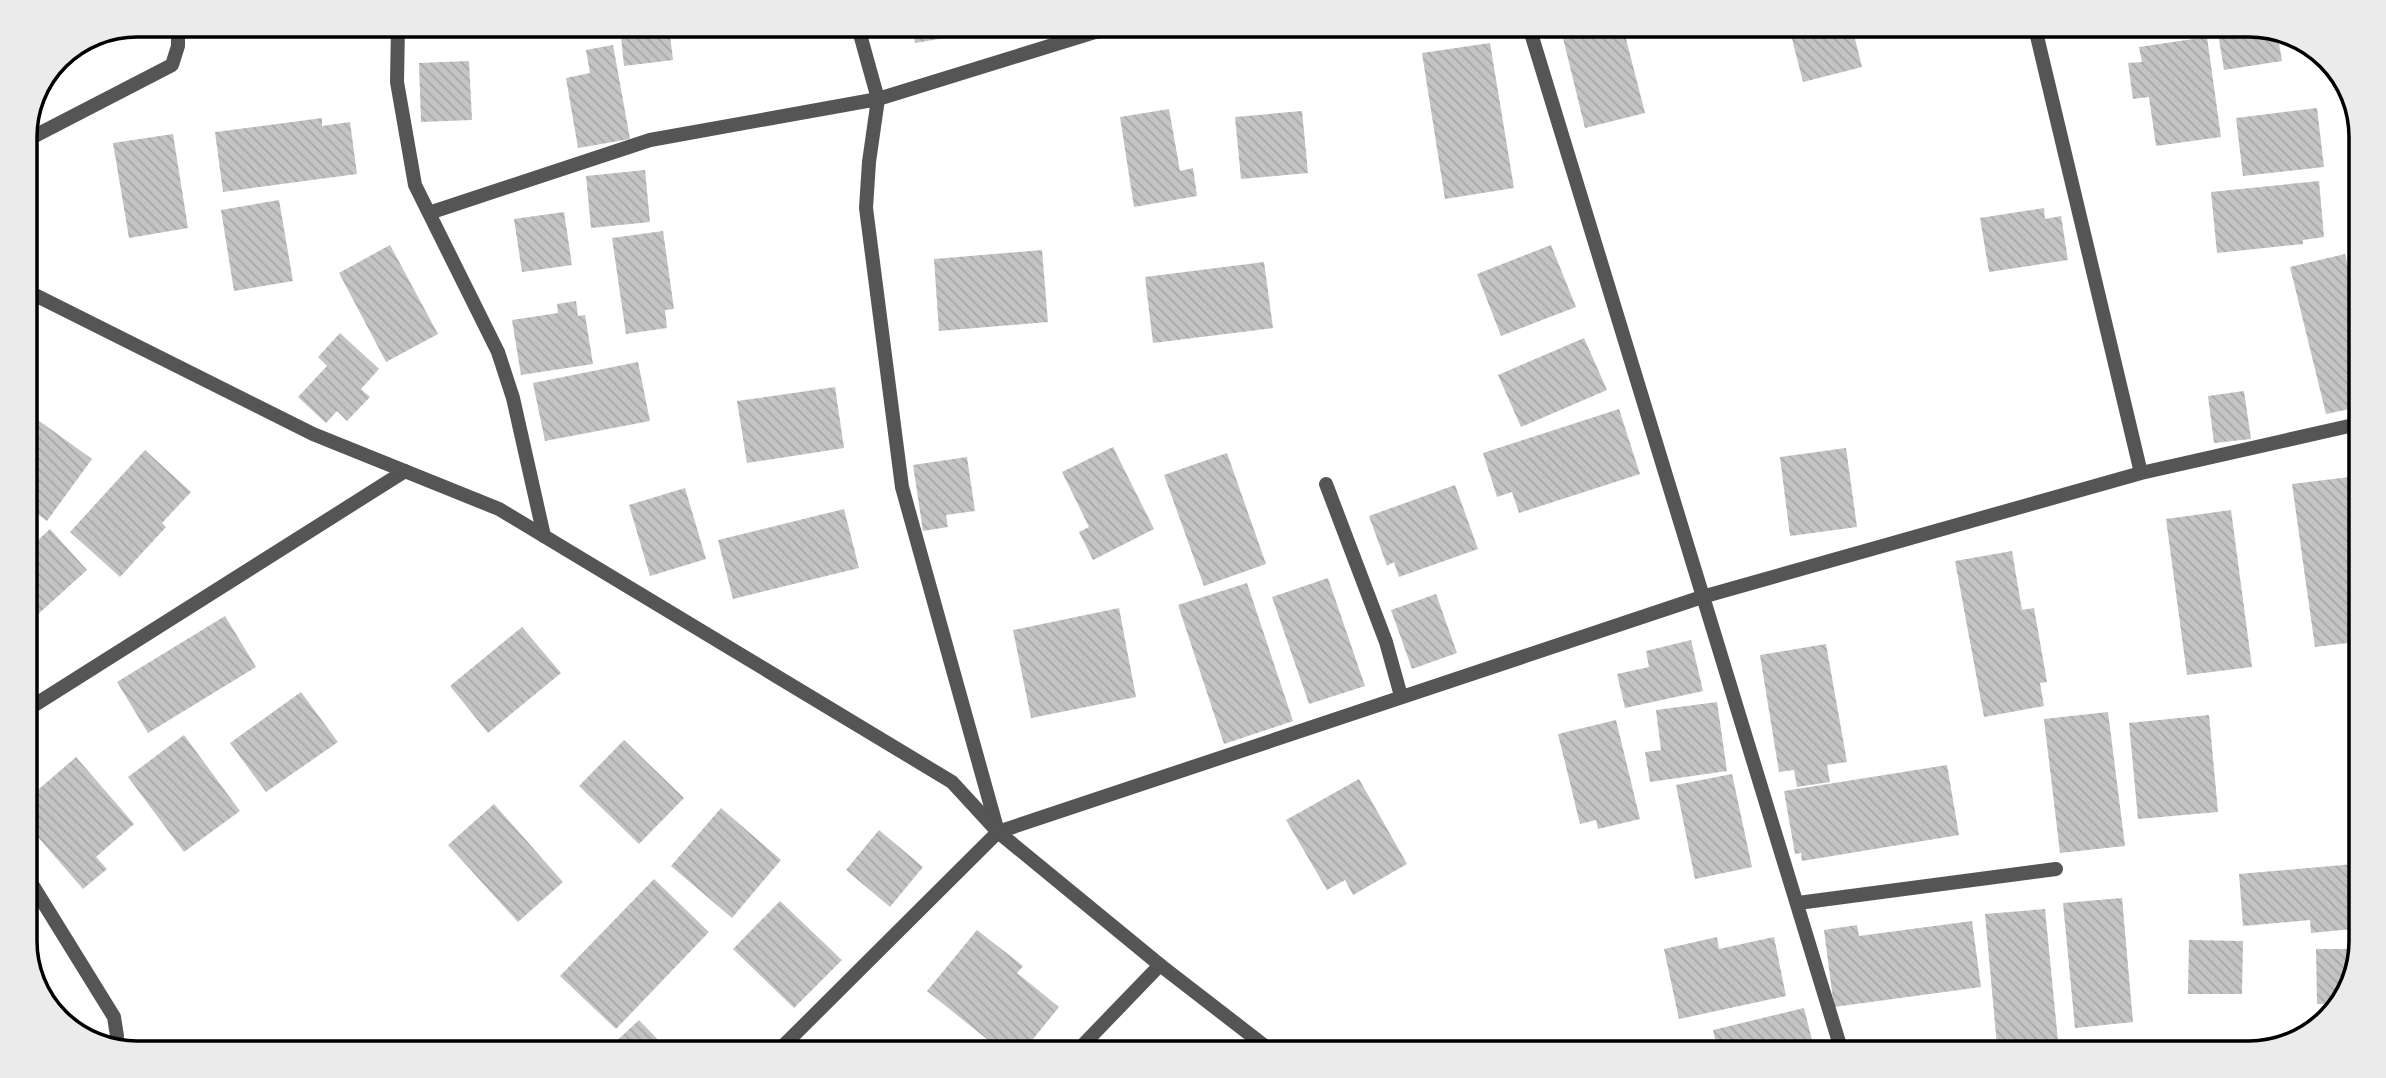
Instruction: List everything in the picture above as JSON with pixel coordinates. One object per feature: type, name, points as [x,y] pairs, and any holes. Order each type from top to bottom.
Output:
[{"type":"street","points":[[37,135],[172,65],[178,37]]},
{"type":"street","points":[[398,37],[397,82],[415,185],[498,352],[513,398],[544,536]]},
{"type":"street","points":[[861,37],[878,99],[866,208],[902,487],[998,832]]},
{"type":"street","points":[[429,213],[650,140],[878,99],[1079,37]]},
{"type":"street","points":[[1532,37],[1839,1041]]},
{"type":"street","points":[[2037,37],[2141,473]]},
{"type":"street","points":[[37,296],[313,434],[499,509],[953,782],[998,832],[1160,965],[1260,1041]]},
{"type":"street","points":[[788,1041],[998,832],[1702,597],[2141,473],[2349,426]]},
{"type":"street","points":[[37,703],[405,471]]},
{"type":"street","points":[[1326,484],[1386,642],[1401,696]]},
{"type":"street","points":[[1798,903],[2056,869]]},
{"type":"street","points":[[37,892],[114,1017],[116,1039]]},
{"type":"street","points":[[1087,1041],[1160,965]]},
{"type":"building","points":[[621,37],[670,37],[673,60],[624,66]]},
{"type":"building","points":[[914,37],[951,37],[915,43]]},
{"type":"building","points":[[1563,37],[1626,37],[1645,113],[1585,128]]},
{"type":"building","points":[[1792,37],[1854,37],[1862,67],[1803,82]]},
{"type":"building","points":[[2207,37],[2221,137],[2156,146],[2149,97],[2133,99],[2128,63],[2142,62],[2139,47]]},
{"type":"building","points":[[2219,37],[2249,37],[2282,43],[2279,43],[2282,61],[2224,70]]},
{"type":"building","points":[[1490,43],[1514,188],[1445,199],[1422,53]]},
{"type":"building","points":[[613,45],[630,139],[578,148],[566,78],[590,73],[586,50]]},
{"type":"building","points":[[469,61],[472,120],[421,122],[419,63]]},
{"type":"building","points":[[2317,108],[2324,167],[2243,176],[2236,118]]},
{"type":"building","points":[[1169,109],[1180,171],[1193,168],[1197,196],[1134,207],[1120,117]]},
{"type":"building","points":[[1302,111],[1308,173],[1241,179],[1235,117]]},
{"type":"building","points":[[322,118],[322,126],[350,122],[357,174],[223,192],[215,132]]},
{"type":"building","points":[[173,134],[188,228],[129,238],[113,143]]},
{"type":"building","points":[[645,170],[650,222],[591,228],[586,176]]},
{"type":"building","points":[[2319,181],[2324,237],[2303,240],[2303,244],[2217,253],[2211,192]]},
{"type":"building","points":[[279,200],[293,281],[234,291],[221,210]]},
{"type":"building","points":[[2044,208],[2045,219],[2061,216],[2068,260],[1989,272],[1980,218]]},
{"type":"building","points":[[564,212],[572,265],[522,272],[514,219]]},
{"type":"building","points":[[663,231],[674,309],[665,310],[667,328],[626,334],[612,238]]},
{"type":"building","points":[[390,245],[438,334],[386,362],[339,273]]},
{"type":"building","points":[[1551,245],[1576,307],[1501,336],[1477,274]]},
{"type":"building","points":[[1042,250],[1048,322],[939,331],[934,259]]},
{"type":"building","points":[[2345,254],[2349,271],[2349,409],[2326,414],[2290,267]]},
{"type":"building","points":[[1264,262],[1273,328],[1153,343],[1145,277]]},
{"type":"building","points":[[576,301],[578,316],[585,315],[593,364],[521,375],[512,320],[558,313],[557,304]]},
{"type":"building","points":[[340,333],[379,369],[361,389],[370,397],[347,421],[337,411],[326,423],[298,397],[327,366],[318,357]]},
{"type":"building","points":[[1584,338],[1607,390],[1521,427],[1498,375]]},
{"type":"building","points":[[638,362],[650,421],[545,441],[533,383]]},
{"type":"building","points":[[835,387],[844,448],[747,463],[737,401]]},
{"type":"building","points":[[2244,391],[2251,439],[2214,443],[2208,396]]},
{"type":"building","points":[[1619,409],[1640,474],[1519,513],[1512,492],[1497,497],[1483,453]]},
{"type":"building","points":[[37,421],[92,459],[47,521],[37,514]]},
{"type":"building","points":[[1113,447],[1154,529],[1093,560],[1079,532],[1089,527],[1062,472]]},
{"type":"building","points":[[1846,448],[1857,527],[1790,536],[1780,457]]},
{"type":"building","points":[[145,450],[191,492],[162,523],[166,527],[120,577],[70,532]]},
{"type":"building","points":[[1227,453],[1266,564],[1204,586],[1164,475]]},
{"type":"building","points":[[967,457],[975,511],[946,515],[948,527],[923,531],[913,465]]},
{"type":"building","points":[[2349,477],[2349,643],[2315,647],[2292,484]]},
{"type":"building","points":[[1455,485],[1478,549],[1399,577],[1394,562],[1387,566],[1369,516]]},
{"type":"building","points":[[685,488],[706,559],[650,576],[629,505]]},
{"type":"building","points":[[844,509],[859,568],[733,599],[718,540]]},
{"type":"building","points":[[2231,510],[2252,667],[2187,675],[2166,519]]},
{"type":"building","points":[[50,529],[87,570],[37,615],[37,541]]},
{"type":"building","points":[[2012,551],[2022,610],[2034,608],[2047,682],[2040,683],[2044,706],[1984,717],[1955,561]]},
{"type":"building","points":[[1328,578],[1365,686],[1309,704],[1272,597]]},
{"type":"building","points":[[1247,583],[1293,721],[1224,744],[1178,605]]},
{"type":"building","points":[[1436,594],[1457,653],[1412,669],[1391,610]]},
{"type":"building","points":[[1119,608],[1136,697],[1031,718],[1013,630]]},
{"type":"building","points":[[225,616],[256,667],[148,733],[117,682]]},
{"type":"building","points":[[522,627],[561,673],[488,733],[450,686]]},
{"type":"building","points":[[1691,640],[1703,691],[1625,708],[1617,674],[1649,667],[1646,651]]},
{"type":"building","points":[[1826,644],[1847,762],[1827,765],[1830,782],[1797,787],[1794,770],[1779,772],[1760,655]]},
{"type":"building","points":[[301,692],[338,742],[266,792],[230,743]]},
{"type":"building","points":[[1717,702],[1727,771],[1650,782],[1645,752],[1661,750],[1656,710]]},
{"type":"building","points":[[2108,712],[2125,846],[2060,853],[2044,719]]},
{"type":"building","points":[[2209,715],[2218,812],[2138,819],[2129,723]]},
{"type":"building","points":[[1616,720],[1640,819],[1598,829],[1596,820],[1580,824],[1558,734]]},
{"type":"building","points":[[184,735],[240,811],[184,852],[128,777]]},
{"type":"building","points":[[624,740],[684,798],[639,844],[579,786]]},
{"type":"building","points":[[76,757],[134,824],[96,857],[107,869],[83,889],[37,836],[37,791]]},
{"type":"building","points":[[1947,765],[1959,835],[1802,861],[1801,853],[1795,854],[1784,791]]},
{"type":"building","points":[[1732,774],[1752,867],[1695,879],[1676,785]]},
{"type":"building","points":[[1359,779],[1407,864],[1353,895],[1345,880],[1327,890],[1286,820]]},
{"type":"building","points":[[494,804],[563,882],[518,922],[448,845]]},
{"type":"building","points":[[721,808],[781,860],[732,918],[671,866]]},
{"type":"building","points":[[879,830],[923,867],[890,907],[846,870]]},
{"type":"building","points":[[2349,864],[2349,929],[2311,933],[2310,920],[2243,926],[2239,874]]},
{"type":"building","points":[[654,879],[709,932],[616,1029],[560,976]]},
{"type":"building","points":[[2122,898],[2133,1022],[2075,1028],[2063,903]]},
{"type":"building","points":[[780,901],[842,960],[794,1008],[733,949]]},
{"type":"building","points":[[2045,909],[2058,1041],[1997,1041],[1985,914]]},
{"type":"building","points":[[1972,921],[1981,987],[1834,1007],[1824,930],[1857,925],[1859,936]]},
{"type":"building","points":[[977,930],[1023,966],[1017,973],[1059,1007],[1031,1041],[989,1041],[927,991]]},
{"type":"building","points":[[1717,937],[1719,949],[1774,937],[1786,996],[1679,1019],[1664,949]]},
{"type":"building","points":[[2189,940],[2243,941],[2242,994],[2188,994]]},
{"type":"building","points":[[2316,949],[2348,949],[2342,979],[2336,991],[2326,1004],[2317,1004]]},
{"type":"building","points":[[1804,1008],[1812,1041],[1716,1041],[1713,1030]]},
{"type":"building","points":[[639,1020],[659,1041],[616,1041]]}]
